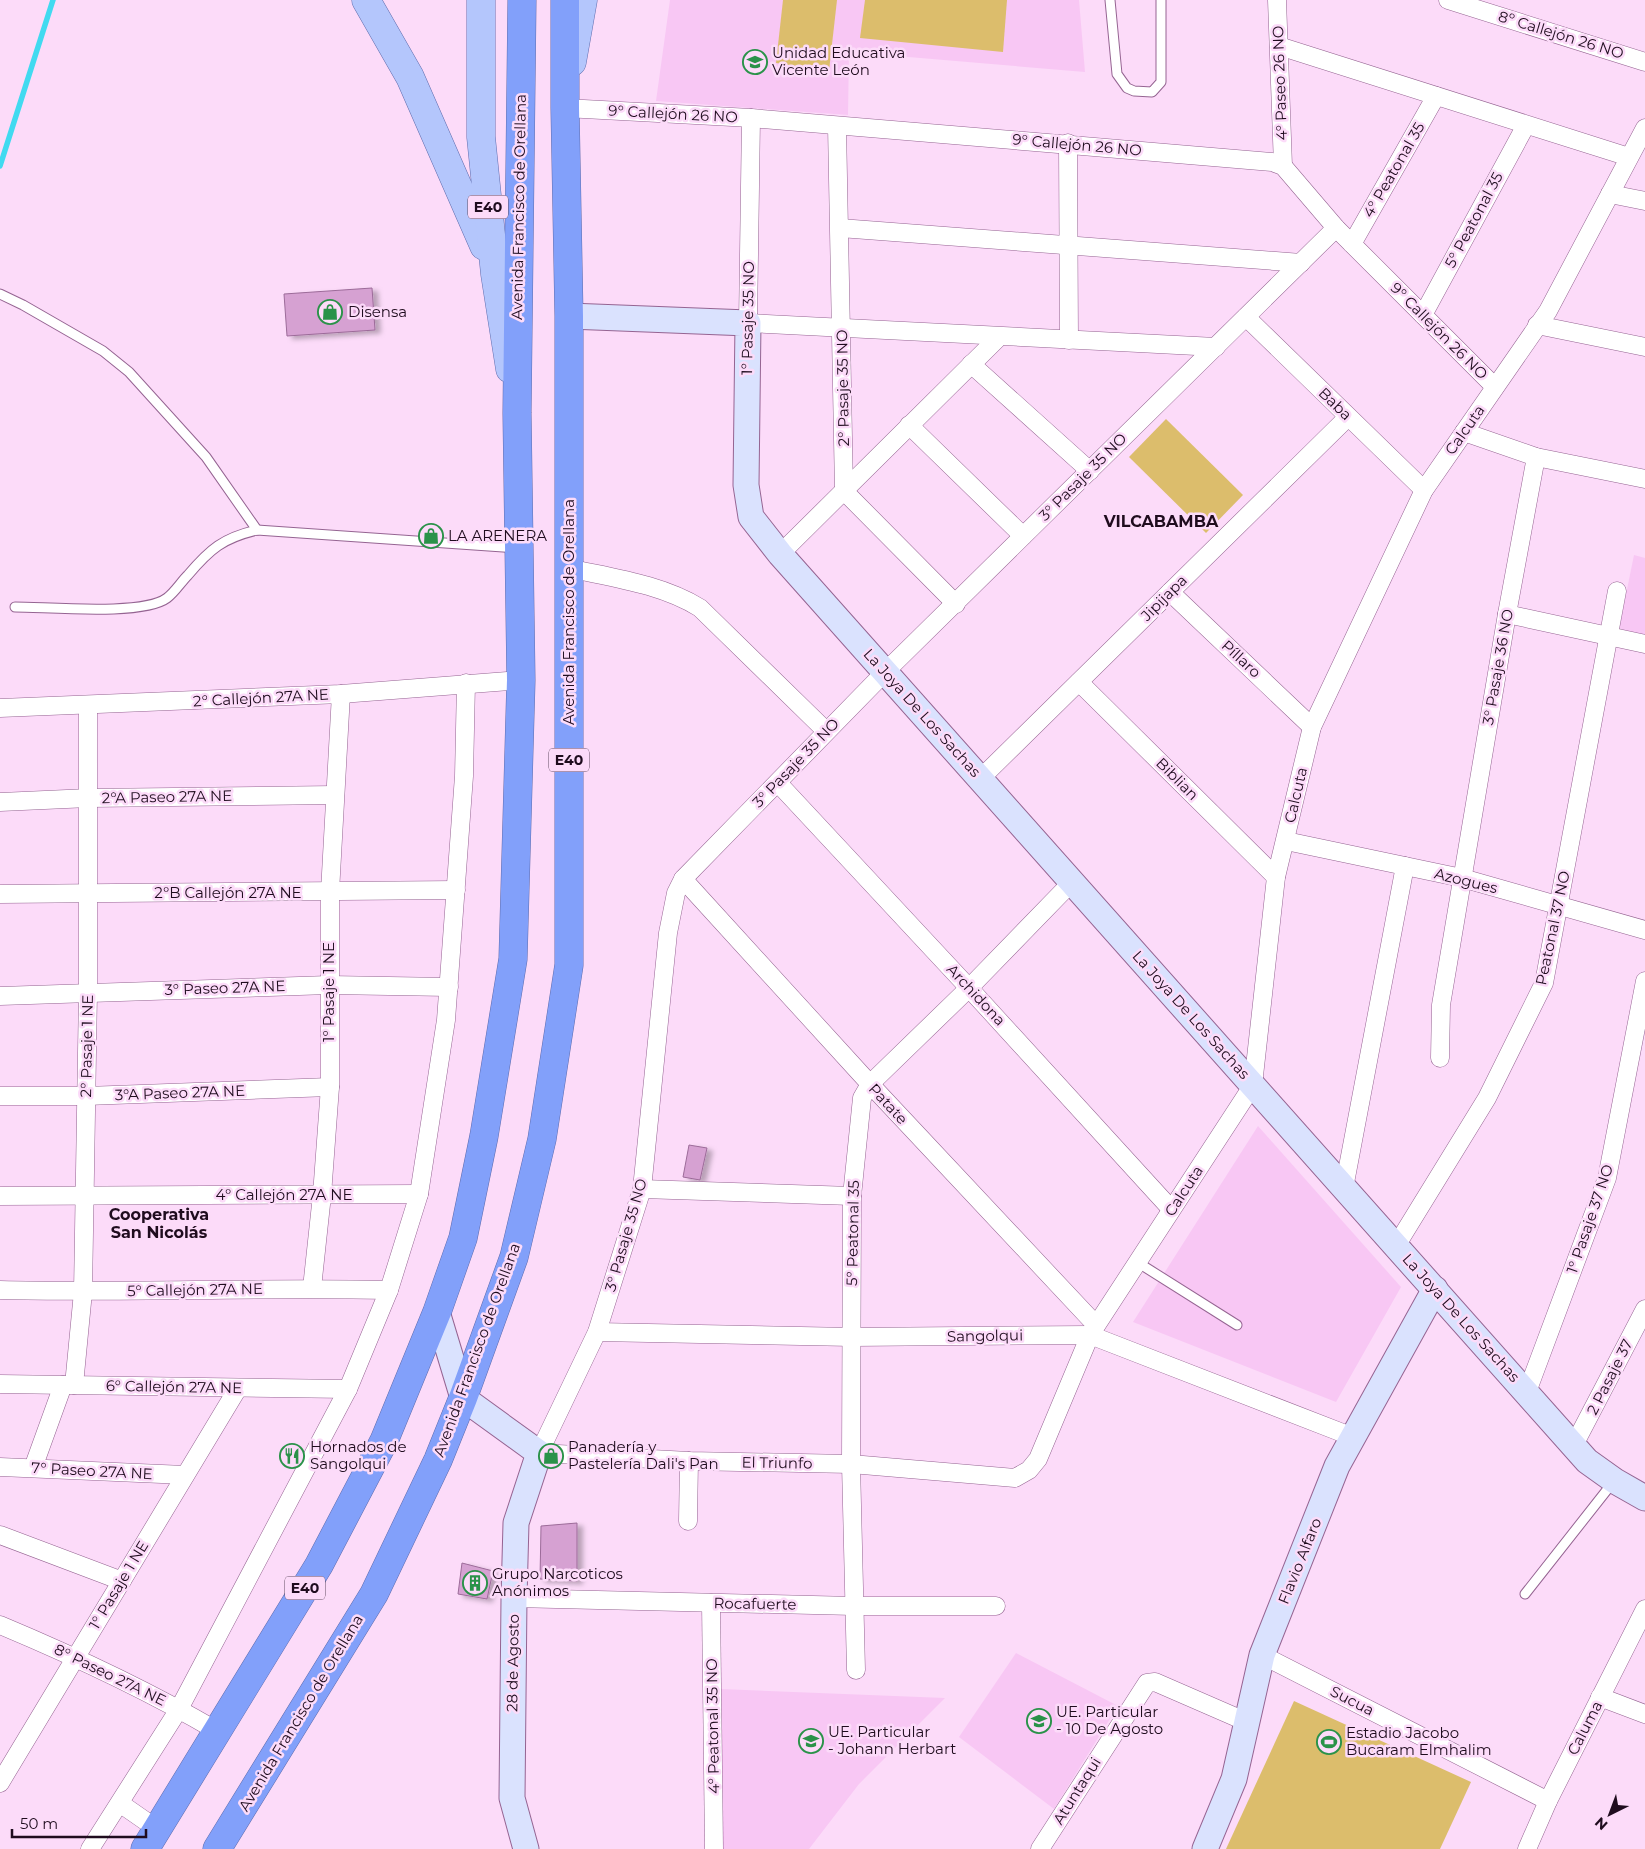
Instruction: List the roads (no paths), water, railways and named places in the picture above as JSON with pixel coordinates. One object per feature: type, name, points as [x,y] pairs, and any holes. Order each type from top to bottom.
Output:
[{"type":"highway","name":"Avenida Francisco de Orellana","points":[[151,1839],[319,1565],[384,1441],[437,1312],[463,1238],[484,1136],[513,960],[521,680],[517,413],[522,0]]},
{"type":"highway","name":"Avenida Francisco de Orellana","points":[[217,1849],[270,1767],[374,1594],[438,1460],[463,1398],[516,1248],[542,1139],[569,966],[569,316],[564,108],[565,0]]},
{"type":"main road","points":[[366,0],[410,76],[496,274]]},
{"type":"main road","name":"Avenida Francisco de Orellana","points":[[481,0],[481,137],[496,274],[517,413]]},
{"type":"main road","name":"Avenida Francisco de Orellana","points":[[564,108],[583,0]]},
{"type":"street","name":"4° Paseo 26 NO","points":[[1277,0],[1284,166]]},
{"type":"street","name":"8º Callejón 26 NO","points":[[1448,0],[1645,62]]},
{"type":"street","points":[[1279,46],[1629,158]]},
{"type":"street","name":"4° Peatonal 35","points":[[1352,244],[1436,96]]},
{"type":"street","name":"9° Callejón 26 NO","points":[[564,108],[751,118],[1068,143],[1272,162],[1284,166],[1336,228],[1495,387]]},
{"type":"street","name":"1° Pasaje 35 NO","points":[[751,118],[746,485],[751,517]]},
{"type":"street","name":"5° Peatonal 35","points":[[1423,315],[1526,124]]},
{"type":"street","name":"2° Pasaje 35 NO","points":[[837,126],[843,329],[844,491]]},
{"type":"street","name":"Calcuta","points":[[1015,1478],[1029,1470],[1038,1459],[1093,1330],[1253,1085],[1276,877],[1312,727],[1424,490],[1548,311],[1645,128]]},
{"type":"street","points":[[1068,143],[1069,340]]},
{"type":"street","points":[[1610,194],[1645,201]]},
{"type":"street","points":[[840,228],[1301,263]]},
{"type":"street","name":"3° Pasaje 35 NO","points":[[539,1453],[597,1332],[642,1189],[668,933],[676,894],[683,879],[885,672],[1336,228]]},
{"type":"street","points":[[569,316],[748,323],[1216,347]]},
{"type":"street","name":"Baba","points":[[1246,317],[1424,490]]},
{"type":"street","points":[[1537,325],[1645,347]]},
{"type":"street","points":[[780,554],[999,337]]},
{"type":"street","points":[[971,364],[1090,471]]},
{"type":"street","name":"Jipijapa","points":[[980,778],[1348,417]]},
{"type":"street","points":[[909,425],[1023,536]]},
{"type":"street","points":[[1464,432],[1536,456],[1645,479]]},
{"type":"street","name":"3° Pasaje 36 NO","points":[[1440,1058],[1441,1005],[1507,614],[1536,456]]},
{"type":"street","points":[[844,491],[956,604]]},
{"type":"street","name":"La Joya De Los Sachas","points":[[751,517],[780,554],[1587,1461],[1614,1481],[1645,1498]]},
{"type":"street","points":[[568,568],[663,590],[700,608],[826,731]]},
{"type":"street","name":"Peatonal 37 NO","points":[[1396,1246],[1487,1098],[1544,983],[1617,591]]},
{"type":"street","name":"Píllaro","points":[[1170,592],[1312,727]]},
{"type":"street","points":[[1507,614],[1645,644]]},
{"type":"street","name":"2° Callejón 27A NE","points":[[0,708],[88,706],[341,694],[521,680]]},
{"type":"street","name":"Biblian","points":[[1078,682],[1276,877]]},
{"type":"street","points":[[90,1849],[121,1804],[179,1709],[348,1389],[389,1290],[419,1194],[446,1020],[464,776],[466,683]]},
{"type":"street","name":"1° Pasaje 1 NE","points":[[312,1288],[322,1195],[330,1087],[330,892],[341,694]]},
{"type":"street","name":"2° Pasaje 1 NE","points":[[33,1468],[68,1385],[83,1292],[88,992],[88,706]]},
{"type":"street","name":"Archidona","points":[[778,783],[969,988],[1171,1210]]},
{"type":"street","name":"2°A Paseo 27A NE","points":[[0,802],[89,798],[335,795]]},
{"type":"street","name":"Azogues","points":[[1286,841],[1462,878],[1645,930]]},
{"type":"street","points":[[1344,1188],[1405,866]]},
{"type":"street","name":"Patate","points":[[683,879],[1093,1330]]},
{"type":"street","name":"5° Peatonal 35","points":[[856,1670],[851,1464],[852,1196],[862,1098],[870,1084],[969,988],[1072,882]]},
{"type":"street","name":"2°B Callejón 27A NE","points":[[0,894],[456,890]]},
{"type":"street","name":"1° Pasaje 37 NO","points":[[1527,1392],[1607,1178],[1645,981]]},
{"type":"street","name":"3° Paseo 27A NE","points":[[0,996],[329,985],[449,987]]},
{"type":"street","name":"3°A Paseo 27A NE","points":[[0,1096],[86,1096],[330,1087]]},
{"type":"street","points":[[642,1189],[852,1196]]},
{"type":"street","name":"4° Callejón 27A NE","points":[[0,1196],[419,1194]]},
{"type":"street","name":"5° Callejón 27A NE","points":[[0,1290],[83,1292],[312,1288],[389,1290]]},
{"type":"street","name":"Flavio Alfaro","points":[[1205,1849],[1234,1779],[1262,1655],[1337,1466],[1435,1289]]},
{"type":"street","name":"2 Pasaje 37","points":[[1574,1445],[1645,1309]]},
{"type":"street","points":[[437,1312],[463,1398],[539,1453]]},
{"type":"street","name":"Sangolqui","points":[[597,1332],[852,1337],[1093,1330],[1354,1437]]},
{"type":"street","name":"6° Callejón 27A NE","points":[[0,1384],[348,1389]]},
{"type":"street","name":"1° Pasaje 1 NE","points":[[0,1783],[238,1388]]},
{"type":"street","name":"El Triunfo","points":[[539,1453],[689,1462],[851,1464],[1015,1478]]},
{"type":"street","name":"28 de Agosto","points":[[526,1849],[512,1798],[516,1523],[539,1453]]},
{"type":"street","points":[[688,1521],[689,1462]]},
{"type":"street","name":"7° Paseo 27A NE","points":[[0,1467],[185,1475]]},
{"type":"street","points":[[0,1534],[122,1581]]},
{"type":"street","name":"Rocafuerte","points":[[514,1598],[854,1606],[996,1606]]},
{"type":"street","name":"4° Peatonal 35 NO","points":[[711,1603],[714,1849]]},
{"type":"street","name":"Caluma","points":[[1527,1849],[1548,1801],[1645,1609]]},
{"type":"street","name":"8° Paseo 27A NE","points":[[0,1625],[76,1657],[218,1730]]},
{"type":"street","name":"Sucua","points":[[1262,1655],[1548,1801]]},
{"type":"street","name":"Atuntaqui","points":[[1040,1849],[1147,1683],[1154,1682],[1247,1722]]},
{"type":"street","points":[[1600,1697],[1645,1714]]},
{"type":"street","points":[[121,1804],[151,1839]]},
{"type":"lane","points":[[1110,0],[1117,74],[1127,88],[1143,92],[1152,92],[1161,82],[1161,0]]},
{"type":"lane","points":[[0,294],[23,305],[103,351],[129,372],[206,457],[256,530]]},
{"type":"lane","points":[[15,606],[110,608],[154,604],[167,598],[213,547],[232,536],[256,530],[519,549]]},
{"type":"lane","points":[[1137,1262],[1237,1325]]},
{"type":"lane","points":[[1525,1594],[1614,1481]]},
{"type":"waterway","points":[[0,166],[53,0]]},
{"type":"place","name":"Unidad Educativa Vicente León","points":[[755,62]]},
{"type":"place","name":"Disensa","points":[[330,312]]},
{"type":"place","name":"LA ARENERA","points":[[431,536]]},
{"type":"place","name":"Hornados de Sangolqui","points":[[292,1456]]},
{"type":"place","name":"Panadería y Pastelería Dali's Pan","points":[[551,1456]]},
{"type":"place","name":"Grupo Narcoticos Anónimos","points":[[475,1583]]},
{"type":"place","name":"UE. Particular - 10 De Agosto","points":[[1039,1721]]},
{"type":"place","name":"UE. Particular - Johann Herbart","points":[[811,1741]]},
{"type":"place","name":"Estadio Jacobo Bucaram Elmhalim","points":[[1329,1742]]},
{"type":"district","name":"VILCABAMBA","points":[[1161,521]]},
{"type":"district","name":"Cooperativa San Nicolás","points":[[159,1223]]}]
